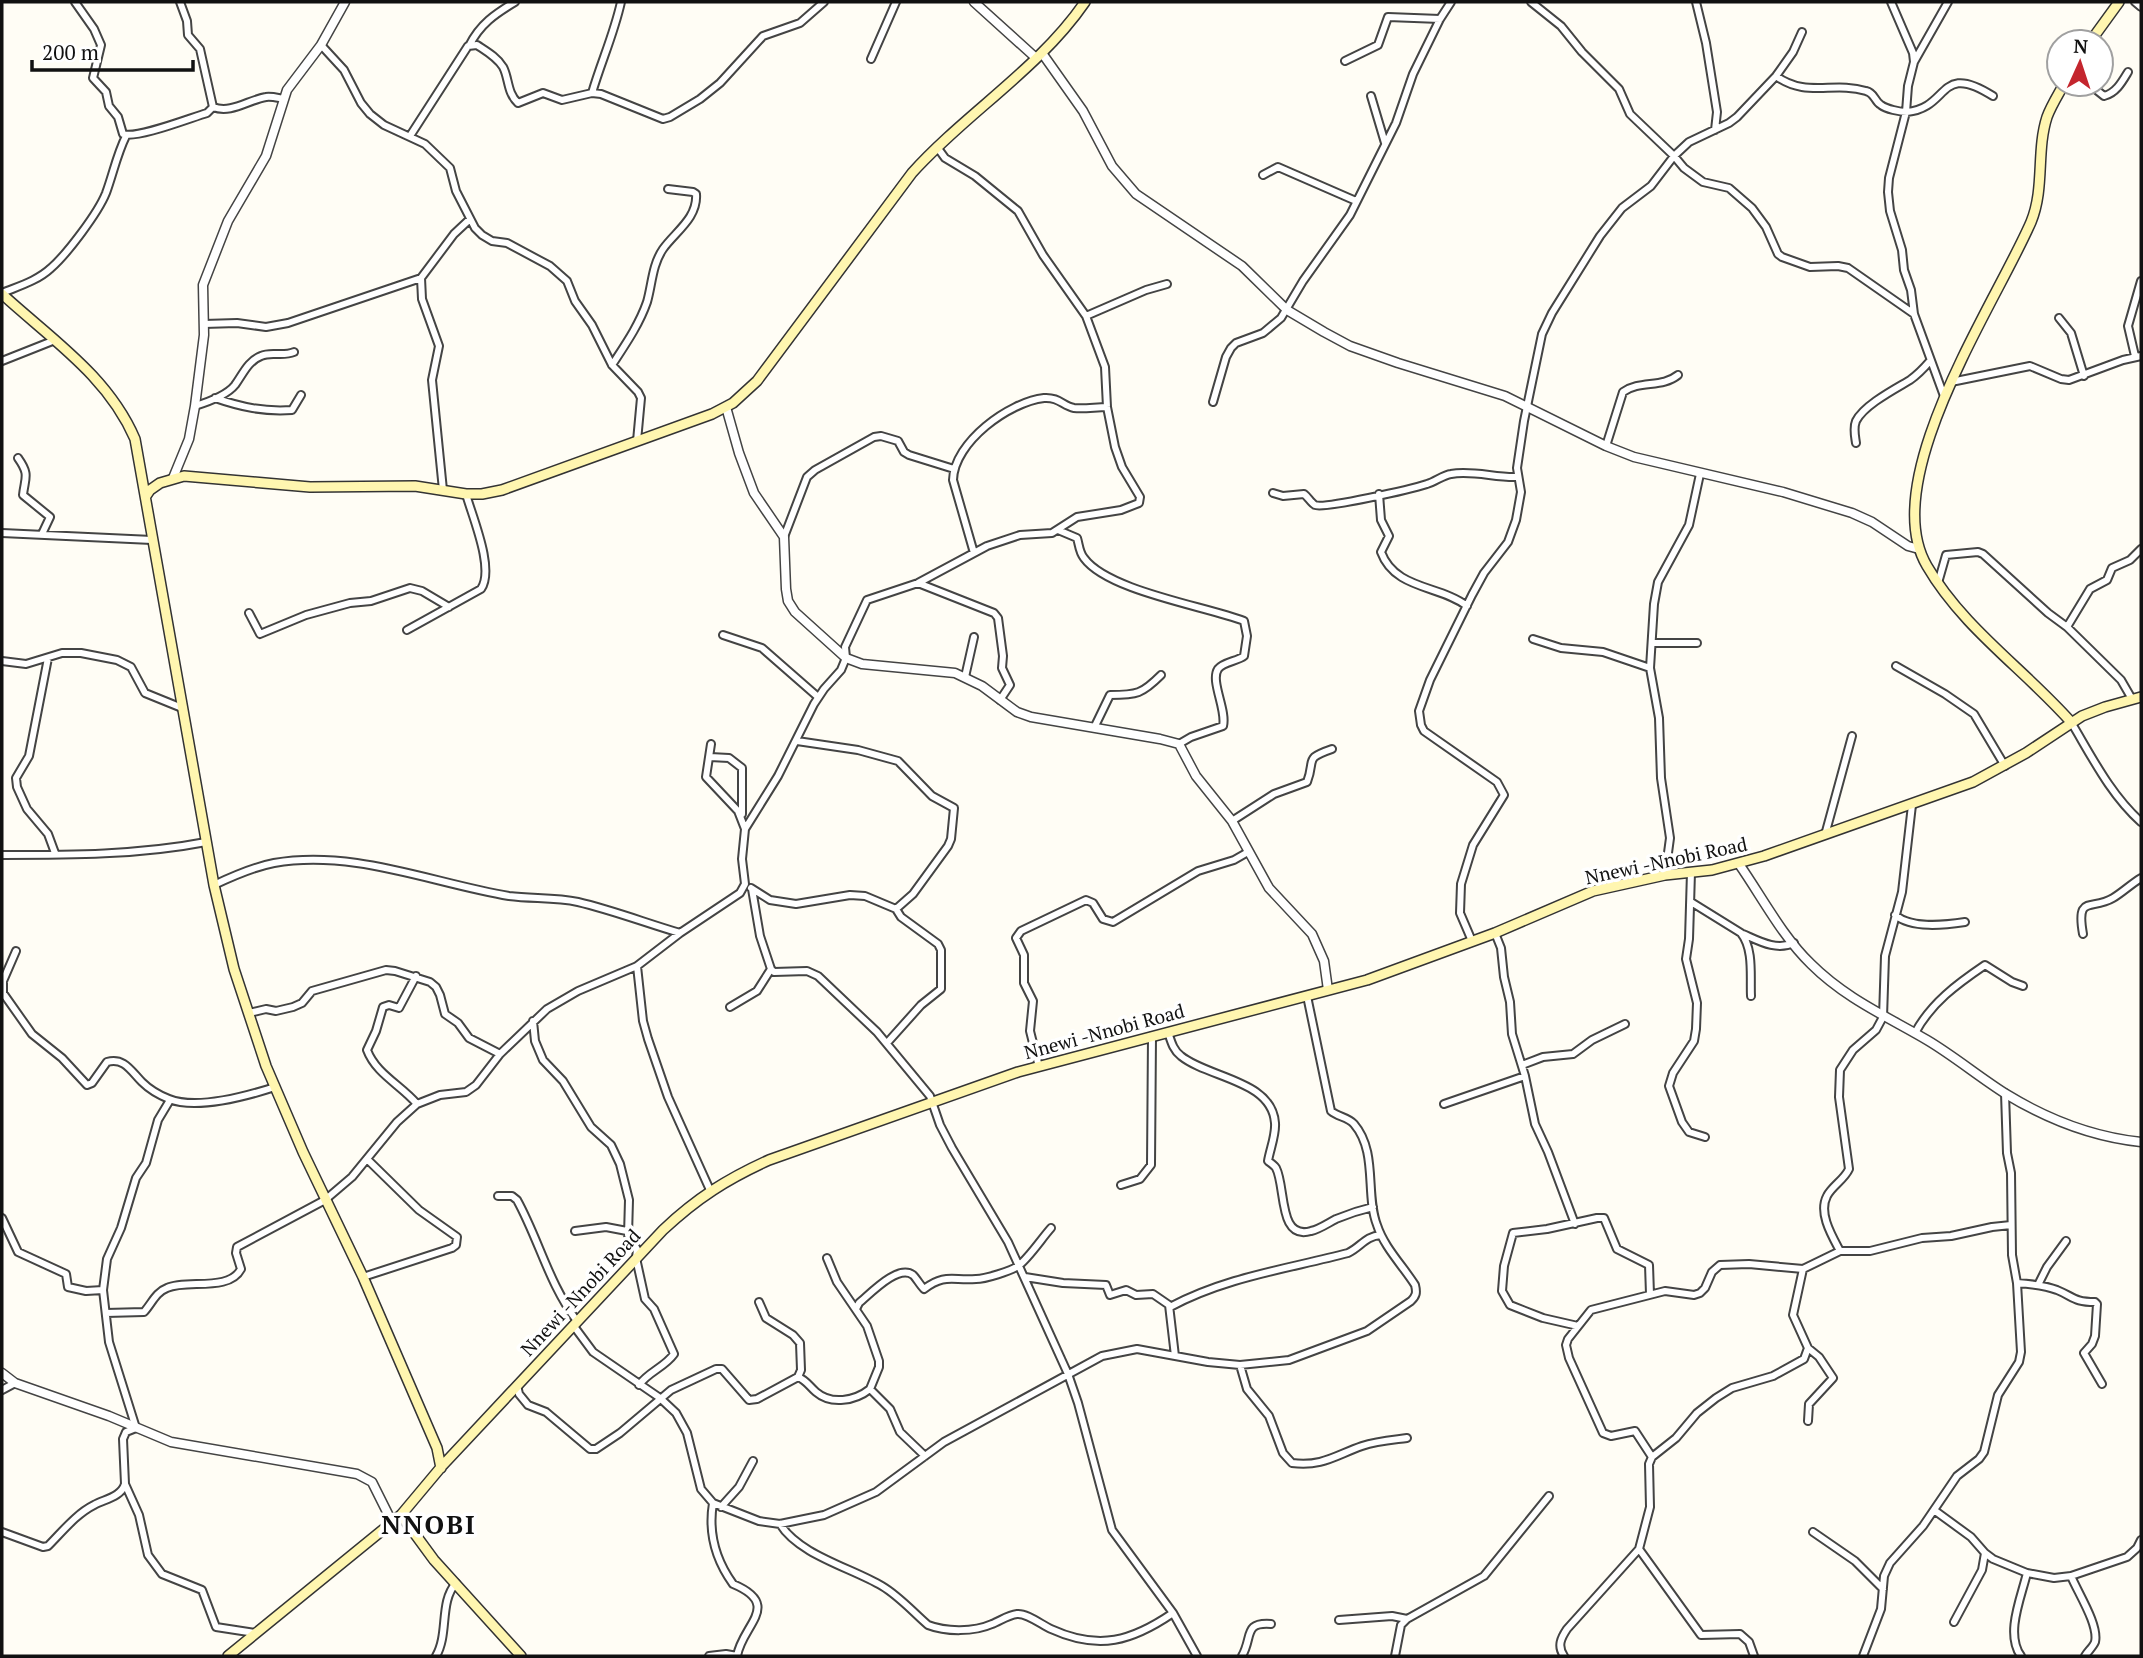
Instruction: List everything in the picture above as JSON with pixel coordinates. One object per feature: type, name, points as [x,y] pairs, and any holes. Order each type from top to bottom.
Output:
[{"type":"main road","points":[[142,472],[150,479],[191,477],[310,487],[395,484],[466,494],[502,490],[712,414],[748,391],[757,381],[839,274],[892,198],[937,147],[1039,56],[1086,2]]},
{"type":"main road","points":[[2100,28],[2119,2]]},
{"type":"main road","points":[[2057,98],[2047,118],[2039,195],[2031,220],[1973,333],[1945,397],[1916,492],[1914,516],[1919,549],[1938,583],[1963,616],[2071,722]]},
{"type":"main road","points":[[2,293],[89,371],[118,406],[135,439],[214,885],[234,969],[275,1087],[325,1200],[363,1277],[437,1448],[440,1468]]},
{"type":"main road","points":[[146,496],[150,490],[170,479]]},
{"type":"main road","name":"Nnewi -Nnobi Road","points":[[228,1656],[401,1515],[440,1468],[517,1385],[636,1258],[686,1209],[710,1190],[769,1160],[1039,1067],[1367,979],[1495,933],[1593,891],[1665,874],[1739,864],[1825,835],[1973,782],[2005,766],[2071,722],[2105,706],[2137,698]]},
{"type":"main road","points":[[437,1448],[452,1456]]},
{"type":"main road","points":[[401,1515],[434,1560],[521,1656]]},
{"type":"street","points":[[75,2],[94,29],[101,45],[93,78],[106,92],[109,106],[118,117],[121,131],[126,136]]},
{"type":"street","points":[[180,2],[188,35],[200,49],[213,107]]},
{"type":"street","points":[[170,479],[189,439],[195,406],[204,324],[203,285],[228,221],[266,156],[284,99],[296,77],[321,45],[345,2]]},
{"type":"street","points":[[410,136],[476,32],[515,2]]},
{"type":"street","points":[[592,93],[599,67],[616,28],[621,2]]},
{"type":"street","points":[[469,46],[477,45],[504,68],[510,91],[518,103],[543,93],[562,100],[592,93],[640,108],[658,118],[670,117],[720,83],[763,36],[800,23],[824,2]]},
{"type":"street","points":[[871,58],[896,2]]},
{"type":"street","points":[[974,2],[1039,56],[1083,111],[1112,166],[1129,188],[1242,266],[1287,310],[1350,346],[1494,393],[1634,457],[1783,492],[1852,513],[1872,522],[1908,546],[1919,549]]},
{"type":"street","points":[[1213,402],[1231,348],[1236,343],[1263,333],[1275,325],[1343,226],[1400,114],[1413,74],[1451,2]]},
{"type":"street","points":[[1531,2],[1561,26],[1582,52],[1619,89],[1630,114],[1696,179],[1729,188],[1740,196],[1766,227],[1777,254],[1810,267],[1848,268],[1914,314]]},
{"type":"street","points":[[1696,2],[1706,43],[1716,108],[1715,130]]},
{"type":"street","points":[[1891,2],[1913,53],[1914,62]]},
{"type":"street","points":[[1945,397],[1914,314],[1888,192],[1914,62],[1948,2]]},
{"type":"street","points":[[2135,2],[2141,7]]},
{"type":"street","points":[[1345,61],[1378,45],[1388,17],[1440,19]]},
{"type":"street","points":[[1472,941],[1460,913],[1461,884],[1473,845],[1504,794],[1497,782],[1424,731],[1419,717],[1430,680],[1467,606],[1484,573],[1508,542],[1520,504],[1521,492],[1517,477],[1540,343],[1552,313],[1600,236],[1622,208],[1651,186],[1674,156],[1689,142],[1737,117],[1776,76],[1793,52],[1802,32]]},
{"type":"street","points":[[321,45],[344,70],[361,103],[370,114],[384,125],[425,144],[450,168],[456,191],[470,219],[482,235],[492,241],[507,243],[561,274],[592,325],[612,365],[641,398],[637,440]]},
{"type":"street","points":[[2115,89],[2128,72]]},
{"type":"street","points":[[1776,76],[1794,87],[1868,91],[1883,107],[1906,112],[1920,108],[1955,83],[1966,82],[1993,96]]},
{"type":"street","points":[[1371,96],[1385,143]]},
{"type":"street","points":[[213,107],[235,107],[265,97],[284,99]]},
{"type":"street","points":[[2,293],[30,282],[51,268],[87,225],[105,196],[118,152],[126,136],[207,113],[213,107]]},
{"type":"street","points":[[745,829],[778,776],[818,696],[841,670],[846,658],[845,647],[867,600],[918,583],[974,553],[1020,535],[1045,535],[1077,517],[1121,510],[1139,503],[1140,497],[1122,467],[1107,407],[1105,367],[1086,316],[1043,255],[1018,211],[975,176],[945,158],[937,147]]},
{"type":"street","points":[[1263,175],[1278,167],[1356,201]]},
{"type":"street","points":[[612,365],[634,332],[647,302],[654,269],[662,250],[681,230],[696,206],[696,194],[693,192],[668,189]]},
{"type":"street","points":[[204,324],[237,323],[266,327],[288,323],[421,278],[454,234],[470,219]]},
{"type":"street","points":[[421,278],[422,299],[439,346],[432,380],[443,490]]},
{"type":"street","points":[[1951,382],[2030,366],[2069,380],[2138,356],[2128,326],[2141,281]]},
{"type":"street","points":[[1086,316],[1146,290],[1167,284]]},
{"type":"street","points":[[2059,318],[2071,333],[2084,376]]},
{"type":"street","points":[[2,361],[55,340]]},
{"type":"street","points":[[195,406],[230,390],[244,370],[260,356],[280,356],[294,352]]},
{"type":"street","points":[[1856,443],[1854,430],[1861,416],[1930,361]]},
{"type":"street","points":[[1606,446],[1623,392],[1629,388],[1663,383],[1678,374]]},
{"type":"street","points":[[215,398],[244,409],[284,411],[292,410],[301,396]]},
{"type":"street","points":[[974,553],[957,495],[954,468],[986,425],[1023,404],[1047,398],[1058,399],[1073,408],[1107,407]]},
{"type":"street","points":[[726,407],[754,493],[784,537]]},
{"type":"street","points":[[954,468],[909,455],[898,441],[881,436],[874,437],[807,477],[784,537],[788,601],[795,612],[846,658],[862,664],[939,670],[965,677],[1017,712],[1031,717],[1179,744],[1223,726],[1224,710],[1219,698],[1217,671],[1244,656],[1247,636],[1244,621],[1129,585],[1102,573],[1083,558],[1077,538],[1058,530]]},
{"type":"street","points":[[18,458],[27,475],[23,495],[50,517],[43,534]]},
{"type":"street","points":[[1273,493],[1283,496],[1304,494],[1316,506],[1322,506],[1337,502],[1355,502],[1379,494],[1426,485],[1453,474],[1517,477]]},
{"type":"street","points":[[1665,874],[1670,838],[1661,778],[1659,718],[1650,668],[1652,643],[1658,582],[1689,525],[1700,474]]},
{"type":"street","points":[[407,630],[481,589],[486,575],[482,550],[466,494]]},
{"type":"street","points":[[1379,494],[1381,520],[1389,536],[1381,552],[1388,563],[1413,585],[1460,601],[1467,606]]},
{"type":"street","points":[[2,533],[152,540]]},
{"type":"street","points":[[2067,627],[2090,589],[2106,580],[2112,568],[2130,559],[2141,549]]},
{"type":"street","points":[[1938,583],[1946,555],[1978,552],[1983,554],[2067,627],[2137,698]]},
{"type":"street","points":[[918,583],[994,613],[998,618],[1002,668],[1010,685],[1000,700]]},
{"type":"street","points":[[248,613],[260,634],[306,615],[341,605],[370,601],[410,588],[422,591],[449,607]]},
{"type":"street","points":[[723,635],[762,648],[818,696]]},
{"type":"street","points":[[965,677],[974,637]]},
{"type":"street","points":[[1533,639],[1561,649],[1603,652],[1650,668]]},
{"type":"street","points":[[1652,643],[1697,643]]},
{"type":"street","points":[[2,661],[26,664],[62,653],[81,653],[123,662],[131,667],[145,693],[182,708]]},
{"type":"street","points":[[48,659],[29,756],[16,778],[27,809],[48,834],[55,853]]},
{"type":"street","points":[[1896,666],[1974,714],[2005,766]]},
{"type":"street","points":[[1094,728],[1110,695],[1132,696],[1141,693],[1161,675]]},
{"type":"street","points":[[2071,722],[2110,788],[2141,822]]},
{"type":"street","points":[[1825,835],[1852,736]]},
{"type":"street","points":[[797,741],[858,750],[898,761],[932,796],[954,808],[948,846],[913,894],[896,909]]},
{"type":"street","points":[[711,744],[706,777],[729,798],[743,820]]},
{"type":"street","points":[[1179,744],[1196,776],[1232,821],[1278,900],[1312,934],[1324,961],[1328,990]]},
{"type":"street","points":[[1232,821],[1274,794],[1303,784],[1309,778],[1314,755],[1332,749]]},
{"type":"street","points":[[106,1313],[144,1312],[158,1293],[179,1283],[200,1285],[231,1280],[241,1269],[236,1254],[237,1247],[325,1200],[368,1160],[397,1122],[417,1104],[440,1095],[466,1091],[476,1085],[500,1054],[547,1009],[578,991],[636,966],[740,893],[745,884],[741,859],[745,829],[742,768],[729,758],[710,757]]},
{"type":"street","points":[[1840,1251],[1828,1228],[1825,1202],[1827,1195],[1849,1169],[1839,1097],[1840,1070],[1853,1050],[1876,1030],[1884,1017],[1885,956],[1907,862],[1912,804]]},
{"type":"street","points":[[2,855],[151,851],[206,842]]},
{"type":"street","points":[[1039,1067],[1030,1031],[1033,1001],[1024,983],[1024,955],[1016,938],[1021,931],[1086,900],[1093,903],[1103,919],[1112,922],[1198,871],[1234,860],[1248,852]]},
{"type":"street","points":[[214,885],[271,863],[324,860],[406,872],[510,896],[579,903],[680,933]]},
{"type":"street","points":[[1739,864],[1808,961],[1830,982],[1855,1000],[1915,1034],[2034,1110],[2068,1125],[2141,1142]]},
{"type":"street","points":[[1691,872],[1686,959],[1697,1003],[1696,1029],[1694,1041],[1673,1073],[1670,1086],[1682,1122],[1689,1132],[1705,1137]]},
{"type":"street","points":[[745,877],[752,889],[760,936],[771,970]]},
{"type":"street","points":[[2083,934],[2081,920],[2085,907],[2114,897],[2141,878]]},
{"type":"street","points":[[752,889],[777,902],[796,904],[855,895],[896,909],[901,917],[938,944],[941,950],[941,989],[921,1005],[887,1043]]},
{"type":"street","points":[[1691,902],[1741,933],[1766,944],[1787,946],[1794,943]]},
{"type":"street","points":[[1895,915],[1906,921],[1923,924],[1965,922]]},
{"type":"street","points":[[1495,933],[1501,948],[1513,1034],[1535,1124],[1575,1224]]},
{"type":"street","points":[[1741,933],[1749,950],[1751,996]]},
{"type":"street","points":[[16,951],[3,981],[3,993],[32,1034],[62,1058],[87,1085],[92,1083],[107,1062],[115,1060],[126,1064],[143,1083],[170,1100],[222,1101],[275,1087]]},
{"type":"street","points":[[1915,1034],[1931,1008],[1984,965],[2024,986]]},
{"type":"street","points":[[636,966],[648,1039],[668,1097],[710,1190]]},
{"type":"street","points":[[249,1013],[293,1007],[302,1003],[312,991],[386,970],[416,976],[436,987],[445,1013],[470,1038],[500,1054]]},
{"type":"street","points":[[730,1007],[757,991],[771,970]]},
{"type":"street","points":[[771,970],[812,972],[887,1043],[928,1092],[946,1137],[1020,1265],[1068,1374],[1112,1530],[1173,1613],[1197,1656]]},
{"type":"street","points":[[416,976],[399,1008],[383,1007],[367,1050],[379,1069],[417,1104]]},
{"type":"street","points":[[498,1196],[512,1196],[517,1200],[545,1265],[593,1352],[660,1398],[676,1413],[687,1433],[701,1489],[713,1503],[759,1521],[780,1524],[824,1515],[876,1492],[971,1426],[1101,1356],[1128,1349],[1240,1365],[1290,1360],[1367,1331],[1416,1296],[1415,1285],[1381,1235],[1373,1207],[1369,1161],[1359,1131],[1352,1121],[1333,1114],[1329,1106],[1307,996]]},
{"type":"street","points":[[533,1021],[535,1041],[542,1060],[563,1081],[591,1127],[611,1144],[620,1164],[629,1200],[627,1231],[638,1249],[636,1258],[645,1299],[654,1309],[674,1354],[670,1360],[644,1377],[639,1385]]},
{"type":"street","points":[[1522,1065],[1542,1057],[1568,1056],[1592,1040],[1625,1024]]},
{"type":"street","points":[[1168,1032],[1173,1047],[1180,1055],[1194,1064],[1254,1089],[1266,1101],[1275,1120],[1268,1161],[1275,1168],[1294,1230],[1300,1233],[1312,1231],[1348,1214],[1373,1207]]},
{"type":"street","points":[[1121,1185],[1140,1179],[1151,1164],[1152,1036]]},
{"type":"street","points":[[1444,1104],[1525,1076]]},
{"type":"street","points":[[1863,1656],[1881,1609],[1884,1576],[1890,1563],[1923,1526],[1957,1476],[1979,1460],[1984,1452],[1998,1395],[2019,1362],[2020,1323],[2012,1255],[2005,1093]]},
{"type":"street","points":[[136,1428],[109,1342],[103,1290],[107,1259],[121,1228],[136,1178],[146,1163],[158,1120],[170,1100]]},
{"type":"street","points":[[363,1277],[452,1248],[456,1245],[457,1237],[419,1210],[368,1160]]},
{"type":"street","points":[[1578,1326],[1523,1312],[1510,1305],[1502,1291],[1504,1266],[1513,1233],[1575,1224],[1597,1217],[1604,1218],[1617,1249],[1649,1265],[1650,1294]]},
{"type":"street","points":[[2,1219],[18,1252],[66,1274],[68,1287],[103,1290]]},
{"type":"street","points":[[1652,1457],[1635,1431],[1611,1436],[1603,1433],[1567,1351],[1568,1339],[1591,1310],[1650,1294],[1700,1293],[1712,1272],[1720,1265],[1749,1264],[1803,1269],[1840,1251],[1870,1251],[1922,1238],[1951,1236],[2011,1225]]},
{"type":"street","points":[[575,1231],[606,1227],[627,1231]]},
{"type":"street","points":[[856,1309],[859,1303],[892,1276],[901,1272],[913,1276],[924,1289],[931,1282],[956,1277],[976,1279],[1020,1265],[1051,1228]]},
{"type":"street","points":[[1170,1307],[1202,1291],[1238,1279],[1348,1254],[1356,1250],[1368,1237],[1381,1235]]},
{"type":"street","points":[[2038,1285],[2066,1241]]},
{"type":"street","points":[[798,1377],[804,1379],[818,1394],[838,1401],[858,1396],[870,1389],[880,1367],[867,1325],[837,1282],[827,1258]]},
{"type":"street","points":[[1803,1269],[1794,1321],[1808,1348],[1819,1357],[1833,1378],[1809,1404],[1808,1421]]},
{"type":"street","points":[[1025,1278],[1106,1285],[1110,1295],[1126,1290],[1136,1295],[1153,1294],[1170,1307],[1175,1356]]},
{"type":"street","points":[[2017,1283],[2055,1289],[2080,1302],[2097,1304],[2095,1335],[2092,1344],[2084,1353],[2102,1384]]},
{"type":"street","points":[[517,1385],[519,1394],[528,1405],[545,1412],[590,1449],[596,1449],[620,1433],[671,1390],[720,1368],[745,1397],[753,1401],[798,1377],[801,1370],[800,1343],[793,1335],[766,1318],[759,1302]]},
{"type":"street","points":[[1564,1656],[1560,1646],[1567,1629],[1639,1549],[1650,1507],[1649,1464],[1652,1457],[1676,1438],[1697,1413],[1716,1398],[1732,1388],[1764,1380],[1788,1370],[1804,1359],[1808,1348]]},
{"type":"street","points":[[1240,1365],[1247,1389],[1269,1416],[1283,1453],[1292,1463],[1317,1464],[1370,1444],[1407,1438]]},
{"type":"street","points":[[2,1373],[15,1383],[171,1442],[358,1474],[372,1482],[392,1522]]},
{"type":"street","points":[[2,1390],[15,1383]]},
{"type":"street","points":[[870,1389],[890,1409],[900,1432],[925,1456]]},
{"type":"street","points":[[136,1428],[126,1433],[124,1439],[125,1484],[139,1516],[148,1555],[162,1574],[202,1590],[216,1627],[255,1633]]},
{"type":"street","points":[[721,1507],[739,1486],[753,1461]]},
{"type":"street","points":[[2,1532],[43,1547],[48,1546],[79,1515],[119,1493],[125,1484]]},
{"type":"street","points":[[1395,1656],[1401,1625],[1407,1619],[1484,1576],[1549,1496]]},
{"type":"street","points":[[709,1656],[737,1656],[758,1611],[757,1602],[748,1590],[733,1584],[716,1552],[710,1525],[713,1503]]},
{"type":"street","points":[[1934,1510],[1971,1537],[1985,1553],[2027,1573],[2054,1578],[2071,1576],[2127,1557],[2137,1548],[2141,1539]]},
{"type":"street","points":[[780,1524],[791,1538],[881,1585],[928,1625],[937,1628],[973,1629],[990,1626],[1014,1614],[1022,1614],[1058,1632],[1090,1640],[1113,1642],[1144,1630],[1173,1613]]},
{"type":"street","points":[[1813,1532],[1855,1561],[1883,1589]]},
{"type":"street","points":[[1639,1549],[1684,1609],[1697,1632],[1702,1635],[1740,1634],[1749,1642],[1754,1656]]},
{"type":"street","points":[[1954,1622],[1982,1570],[1985,1553]]},
{"type":"street","points":[[2021,1656],[2014,1641],[2027,1573]]},
{"type":"street","points":[[2071,1576],[2094,1625],[2096,1638],[2085,1656]]},
{"type":"street","points":[[436,1656],[441,1647],[449,1593],[456,1583]]},
{"type":"street","points":[[1339,1620],[1392,1616],[1407,1619]]},
{"type":"street","points":[[1242,1656],[1252,1627],[1257,1623],[1271,1624]]},
{"type":"district","name":"NNOBI","points":[[429,1524]]}]
